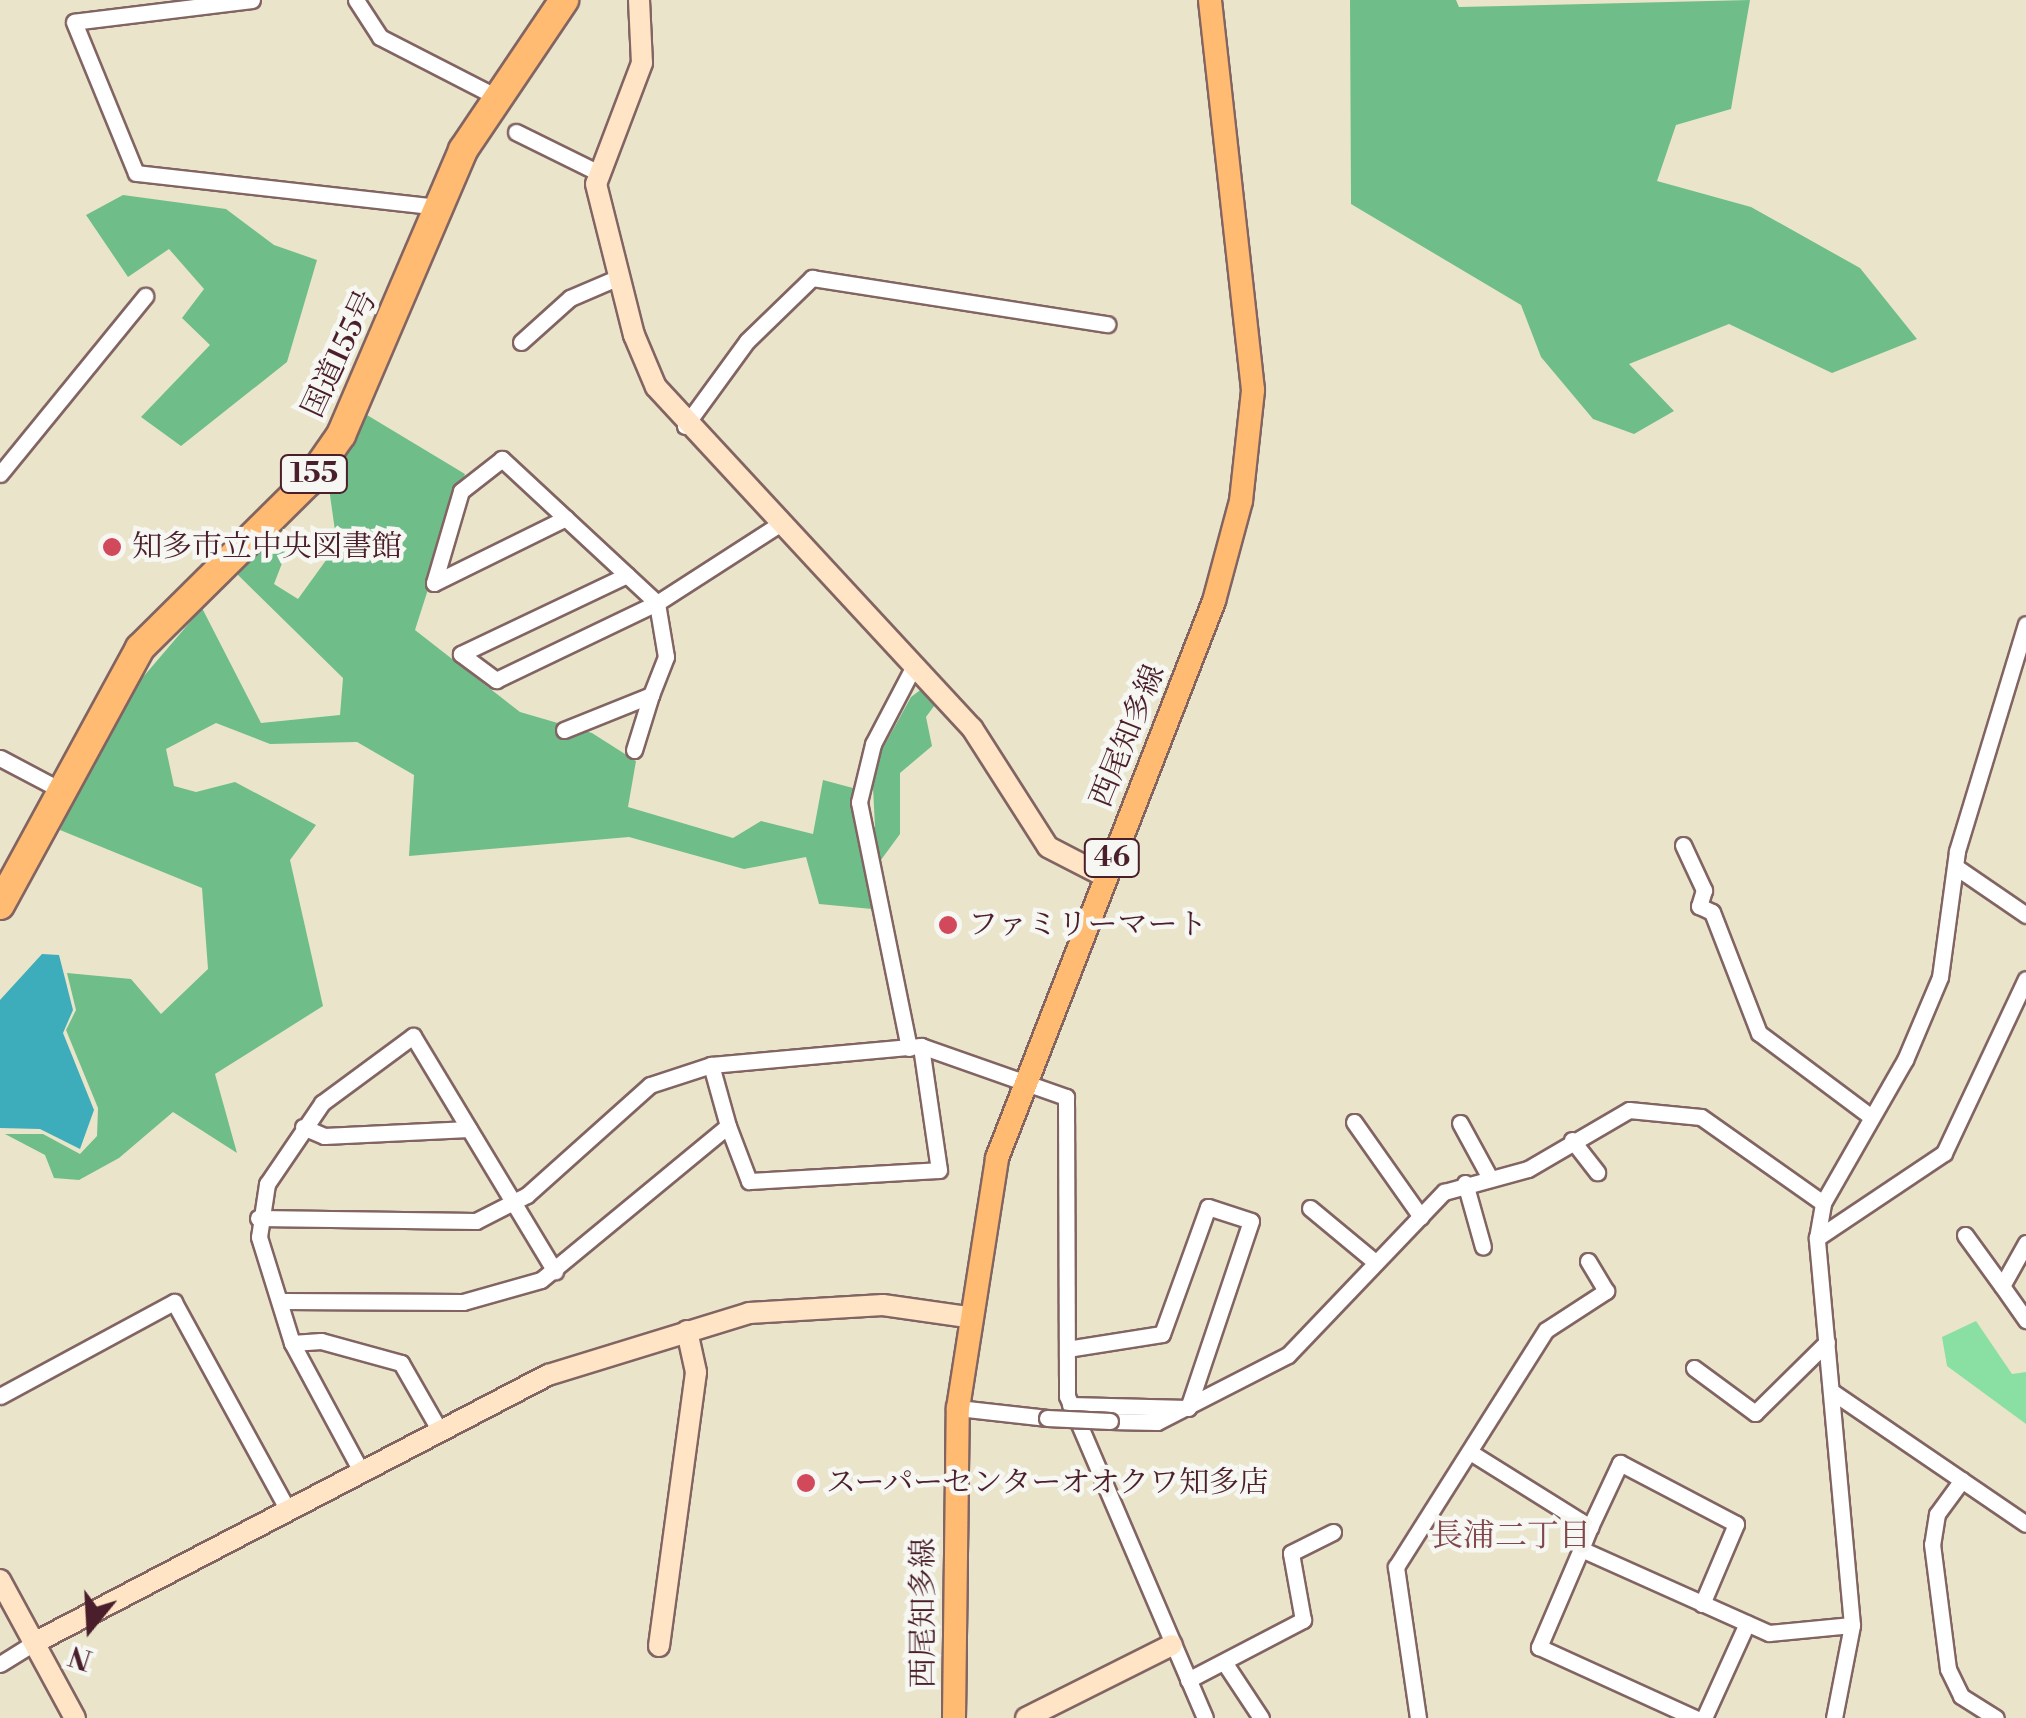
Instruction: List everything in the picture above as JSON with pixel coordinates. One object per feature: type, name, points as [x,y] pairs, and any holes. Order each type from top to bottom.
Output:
[{"type":"highway","name":"国道155号","points":[[0,904],[58,788],[140,648],[309,481],[341,435],[439,207],[493,94],[564,0]]},
{"type":"main road","name":"西尾知多線","points":[[954,1718],[958,1408],[966,1317],[1022,1081],[1214,601],[1240,502],[1253,390],[1210,0]]},
{"type":"street","points":[[252,0],[74,22],[136,173],[439,207]]},
{"type":"street","points":[[356,0],[380,37],[493,94]]},
{"type":"street","points":[[639,0],[642,63],[599,174],[619,277],[642,360],[685,426],[914,666],[996,758],[1048,847],[1104,876]]},
{"type":"street","points":[[516,132],[599,174]]},
{"type":"street","points":[[521,342],[570,298],[619,277]]},
{"type":"street","points":[[685,426],[747,341],[812,278],[1108,324]]},
{"type":"street","points":[[0,474],[144,296]]},
{"type":"street","points":[[566,518],[434,582],[461,492],[502,459],[566,518],[627,575],[658,603],[666,656],[634,750]]},
{"type":"street","points":[[627,575],[462,654],[496,680],[658,603],[778,525]]},
{"type":"street","points":[[1834,1718],[1852,1624],[1817,1238],[1823,1203],[1940,977],[1956,867],[2026,624]]},
{"type":"street","points":[[711,1065],[749,1181],[939,1170],[859,802],[873,744],[914,666]]},
{"type":"street","points":[[564,730],[650,695]]},
{"type":"street","points":[[0,758],[58,788]]},
{"type":"street","points":[[1683,845],[1704,890],[1699,906],[1712,912],[1759,1033],[1870,1116]]},
{"type":"street","points":[[1956,867],[2026,914]]},
{"type":"street","points":[[1817,1238],[1944,1154],[2026,979]]},
{"type":"street","points":[[362,1473],[292,1343],[258,1218],[266,1184],[303,1127],[414,1036],[555,1271]]},
{"type":"street","points":[[258,1218],[476,1221],[512,1204],[650,1084],[711,1065],[915,1047],[1066,1096],[1066,1349],[1070,1405],[1205,1718]]},
{"type":"street","points":[[958,1408],[1047,1418],[1158,1422],[1288,1355],[1375,1262],[1465,1183],[1528,1169],[1629,1110],[1683,1111],[1823,1203]]},
{"type":"street","points":[[1354,1122],[1422,1217]]},
{"type":"street","points":[[1460,1123],[1490,1178]]},
{"type":"street","points":[[283,1302],[463,1302],[555,1271],[728,1126]]},
{"type":"street","points":[[303,1127],[324,1136],[469,1130]]},
{"type":"street","points":[[1572,1140],[1597,1172]]},
{"type":"street","points":[[1465,1183],[1483,1248]]},
{"type":"street","points":[[1066,1349],[1162,1334],[1208,1207],[1251,1221],[1188,1408]]},
{"type":"street","points":[[1310,1208],[1375,1262]]},
{"type":"street","points":[[1964,1235],[2026,1320]]},
{"type":"street","points":[[2002,1286],[2026,1243]]},
{"type":"street","points":[[1418,1718],[1396,1567],[1546,1330],[1606,1291],[1588,1261]]},
{"type":"street","points":[[0,1396],[174,1302],[290,1512]]},
{"type":"street","points":[[0,1664],[548,1375],[749,1313],[883,1305],[966,1317]]},
{"type":"street","points":[[659,1646],[696,1372],[687,1331]]},
{"type":"street","points":[[292,1343],[321,1341],[401,1364],[440,1432]]},
{"type":"street","points":[[1694,1368],[1755,1413],[1827,1342]]},
{"type":"street","points":[[1834,1393],[2026,1524]]},
{"type":"street","points":[[1070,1405],[1188,1408]]},
{"type":"street","points":[[1470,1452],[1590,1527]]},
{"type":"street","points":[[1694,1718],[1539,1647],[1620,1463],[1736,1524],[1702,1604]]},
{"type":"street","points":[[1962,1480],[1937,1514],[1932,1544],[1948,1669],[1962,1696],[1996,1718]]},
{"type":"street","points":[[1188,1680],[1302,1620],[1292,1553],[1333,1532]]},
{"type":"street","points":[[1581,1550],[1768,1633],[1852,1624]]},
{"type":"street","points":[[0,1580],[74,1718]]},
{"type":"street","points":[[1704,1718],[1746,1624]]},
{"type":"street","points":[[1026,1718],[1172,1646]]},
{"type":"street","points":[[1224,1662],[1261,1718]]},
{"type":"green space","points":[[1350,0],[1456,0],[1459,7],[1750,0],[1731,109],[1676,125],[1657,181],[1751,207],[1860,268],[1917,339],[1832,373],[1729,324],[1629,364],[1674,411],[1634,434],[1593,419],[1541,357],[1521,305],[1351,204]]},
{"type":"green space","points":[[123,195],[226,209],[274,245],[317,260],[287,362],[181,446],[141,417],[210,345],[182,318],[204,289],[169,249],[128,277],[86,215]]},
{"type":"green space","points":[[367,415],[465,474],[415,630],[520,712],[592,733],[636,761],[628,807],[733,838],[761,821],[813,834],[823,780],[853,788],[859,831],[875,827],[872,768],[911,697],[923,688],[937,702],[926,717],[932,746],[900,773],[900,834],[867,879],[872,909],[819,904],[806,857],[744,869],[629,837],[409,856],[414,775],[357,742],[270,744],[216,723],[166,749],[174,786],[196,792],[235,782],[316,825],[290,860],[323,1006],[215,1074],[237,1153],[173,1112],[119,1158],[79,1180],[54,1178],[45,1155],[5,1134],[43,1134],[80,1154],[97,1136],[98,1108],[66,1030],[76,1010],[67,973],[131,979],[161,1014],[208,969],[202,888],[60,830],[120,704],[202,608],[261,723],[340,715],[343,678],[237,574],[274,535],[286,553],[274,584],[298,599],[337,545],[328,481]]},
{"type":"green space","points":[[1976,1321],[2012,1374],[2026,1372],[2026,1424],[1947,1366],[1942,1337]]},
{"type":"water","points":[[42,954],[59,955],[73,1010],[63,1033],[94,1110],[80,1149],[40,1129],[0,1128],[0,1000]]},
{"type":"place","name":"知多市立中央図書館","points":[[112,547]]},
{"type":"place","name":"ファミリーマート","points":[[948,925]]},
{"type":"place","name":"スーパーセンターオオクワ知多店","points":[[806,1483]]},
{"type":"district","name":"長浦二丁目","points":[[1511,1536]]}]
